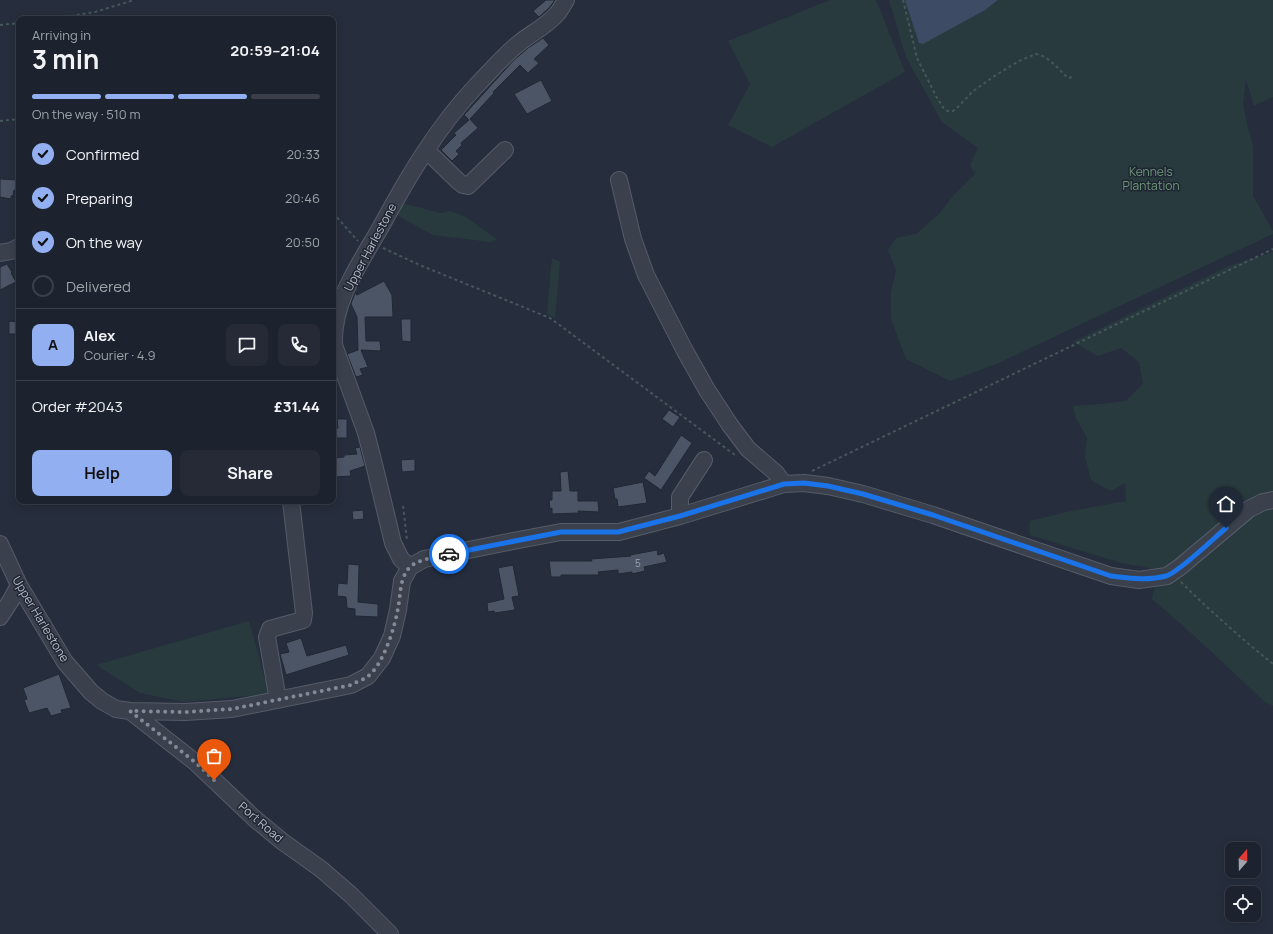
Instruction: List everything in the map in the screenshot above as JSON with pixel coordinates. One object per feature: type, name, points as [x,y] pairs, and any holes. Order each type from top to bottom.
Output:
[{"type":"street","name":"Upper Harlestone","points":[[336,322],[345,292],[367,250],[408,177],[454,110],[516,45],[544,26],[557,15],[566,0]]},
{"type":"street","points":[[426,150],[458,181],[468,186],[505,150]]},
{"type":"street","points":[[618,180],[633,239],[646,276],[685,351],[707,390],[748,449],[760,461],[776,473],[784,484]]},
{"type":"street","points":[[0,253],[16,248]]},
{"type":"street","name":"Upper Harlestone","points":[[336,350],[366,433],[393,544],[401,560],[410,567]]},
{"type":"street","points":[[680,516],[680,497],[704,460]]},
{"type":"street","points":[[130,711],[185,712],[232,709],[351,685],[368,676],[382,658],[392,636],[398,610],[402,581],[410,567],[424,559],[561,532],[618,532],[680,516],[784,484],[804,483],[828,486],[863,494],[933,515],[1111,576],[1139,580],[1167,576],[1249,509],[1262,502],[1273,500]]},
{"type":"street","points":[[278,700],[267,637],[270,630],[303,620],[304,613],[291,504]]},
{"type":"street","name":"Upper Harlestone","points":[[0,544],[19,585],[65,662],[91,692],[102,701],[116,709],[130,711]]},
{"type":"street","points":[[0,617],[19,585]]},
{"type":"street","name":"Port Road","points":[[130,711],[195,762],[255,819],[283,842],[322,869],[351,894],[390,934]]},
{"type":"path","points":[[72,16],[95,12],[134,0]]},
{"type":"path","points":[[903,0],[918,58],[936,96],[944,109],[948,111],[953,111],[972,92],[996,75],[1019,61],[1036,54],[1045,56],[1068,78],[1073,77]]},
{"type":"path","points":[[0,25],[16,23]]},
{"type":"path","points":[[0,121],[16,119]]},
{"type":"path","points":[[336,216],[367,250],[374,244],[422,266],[550,318],[740,459]]},
{"type":"path","points":[[808,472],[1273,248]]},
{"type":"path","points":[[1172,572],[1202,603],[1273,664]]},
{"type":"green space","points":[[830,0],[876,0],[905,72],[772,147],[728,125],[750,84],[728,41]]},
{"type":"green space","name":"Kennels Plantation","points":[[889,0],[1273,0],[1273,97],[1254,106],[1246,80],[1243,103],[1253,145],[1253,196],[1273,231],[1273,234],[994,365],[950,381],[906,359],[891,319],[891,293],[896,270],[888,250],[896,238],[916,234],[939,214],[954,195],[975,174],[970,165],[978,148],[942,122],[906,57]]},
{"type":"green space","points":[[398,202],[441,213],[450,211],[464,216],[497,239],[490,242],[433,235],[393,213]]},
{"type":"green space","points":[[1273,252],[1273,706],[1265,702],[1195,636],[1152,599],[1160,572],[1155,569],[1121,563],[1030,535],[1030,521],[1066,512],[1126,501],[1125,483],[1111,491],[1091,480],[1085,456],[1087,438],[1076,418],[1073,406],[1126,401],[1143,384],[1139,362],[1121,348],[1098,356],[1073,342],[1229,266]]},
{"type":"green space","points":[[552,258],[560,262],[555,318],[547,314]]},
{"type":"green space","points":[[249,621],[269,694],[184,702],[140,693],[96,665]]},
{"type":"water","points":[[905,0],[998,0],[985,10],[923,44],[919,43]]},
{"type":"building","points":[[546,0],[555,0],[539,17],[533,11]]},
{"type":"building","points":[[543,38],[549,45],[534,59],[539,63],[528,73],[520,65],[493,92],[494,93],[470,119],[478,128],[461,143],[462,145],[456,151],[459,154],[452,161],[441,150],[456,135],[454,133],[469,120],[464,115],[513,61]]},
{"type":"building","points":[[541,80],[552,101],[527,114],[514,94]]},
{"type":"building","points":[[0,179],[16,180],[16,190],[14,190],[11,199],[0,197]]},
{"type":"building","points":[[7,264],[16,282],[0,290],[0,267]]},
{"type":"building","points":[[384,281],[392,295],[393,317],[365,317],[366,341],[380,341],[381,351],[361,350],[368,367],[360,369],[363,375],[356,377],[347,354],[358,350],[357,317],[351,304],[355,293],[357,295]]},
{"type":"building","points":[[401,319],[411,319],[411,342],[402,341]]},
{"type":"building","points":[[9,321],[16,322],[16,334],[9,334]]},
{"type":"building","points":[[669,410],[680,417],[673,427],[662,419]]},
{"type":"building","points":[[337,419],[347,419],[347,438],[336,438],[336,428],[338,428]]},
{"type":"building","points":[[681,435],[692,443],[661,490],[644,478],[649,471],[655,476]]},
{"type":"building","points":[[360,447],[365,466],[350,471],[351,476],[336,477],[336,458],[344,457],[344,455],[357,454],[355,448]]},
{"type":"building","points":[[415,459],[415,471],[402,472],[401,460]]},
{"type":"building","points":[[568,471],[570,491],[578,491],[578,501],[598,501],[599,512],[578,511],[579,513],[552,514],[552,508],[550,509],[549,500],[552,500],[552,491],[561,491],[560,472]]},
{"type":"building","points":[[643,482],[647,503],[618,507],[613,488]]},
{"type":"building","points":[[363,510],[364,519],[353,520],[352,511]]},
{"type":"building","points":[[657,550],[658,555],[664,553],[667,562],[644,567],[645,571],[632,574],[632,572],[618,574],[618,570],[598,572],[599,575],[561,575],[561,577],[551,577],[549,561],[592,561],[591,559],[631,556],[630,555]]},
{"type":"building","points":[[348,564],[359,565],[358,602],[378,604],[378,617],[355,616],[355,609],[347,608],[346,597],[337,596],[338,583],[347,584]]},
{"type":"building","points":[[513,565],[519,596],[512,597],[515,610],[495,613],[494,611],[488,612],[487,603],[504,599],[498,568]]},
{"type":"building","points":[[301,638],[307,656],[346,645],[349,655],[286,675],[280,654],[289,652],[286,643]]},
{"type":"building","points":[[59,674],[71,708],[61,710],[62,713],[51,716],[47,708],[29,713],[24,700],[27,699],[23,688]]},
{"type":"way so far","points":[[214,780],[195,762],[130,711],[185,712],[232,709],[351,685],[368,676],[382,658],[392,636],[398,610],[402,581],[410,567],[424,559],[449,554]]},
{"type":"route","points":[[449,554],[561,532],[618,532],[680,516],[784,484],[804,483],[828,486],[863,494],[933,515],[1111,576],[1139,580],[1167,576],[1180,567],[1226,528]]}]
